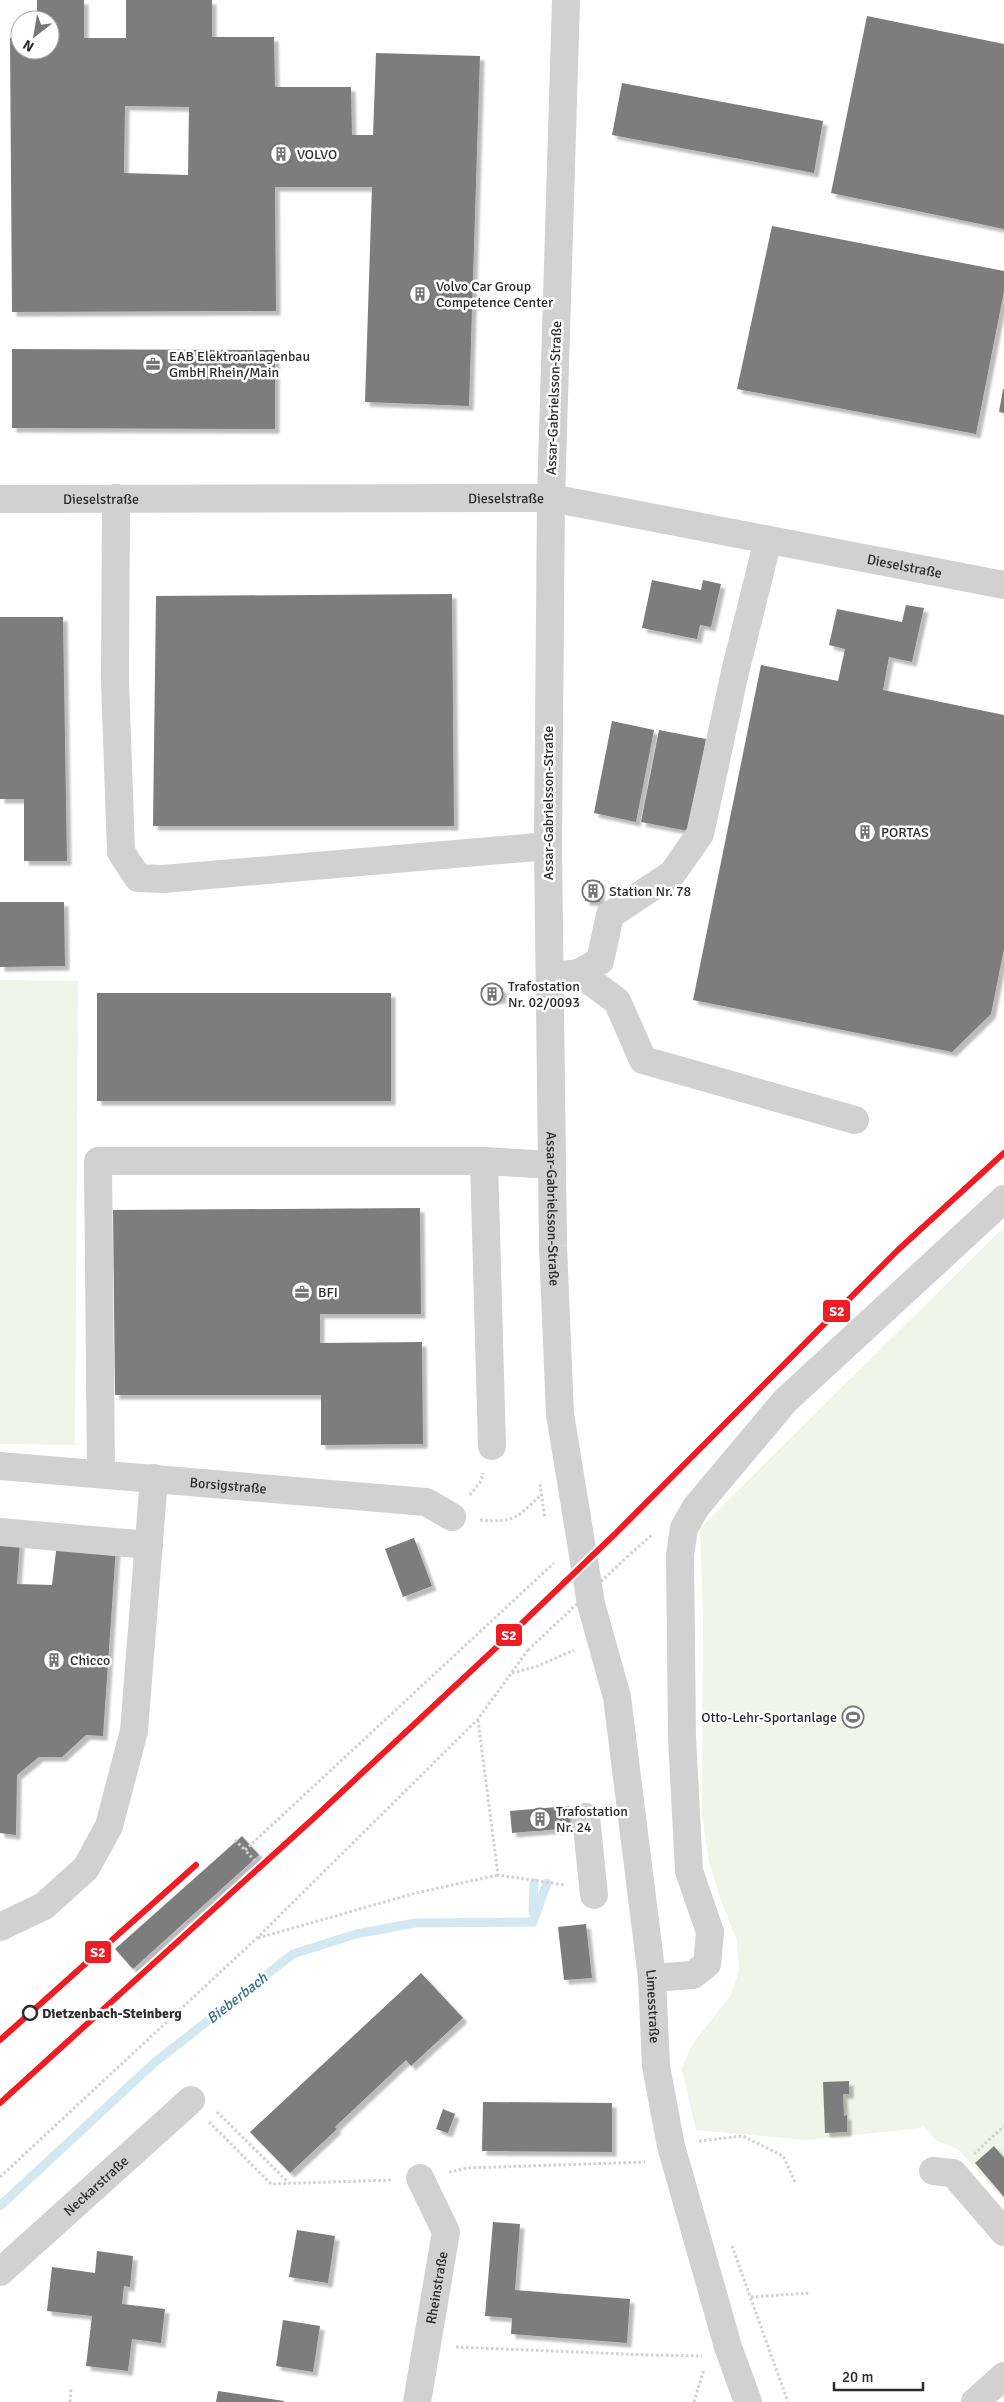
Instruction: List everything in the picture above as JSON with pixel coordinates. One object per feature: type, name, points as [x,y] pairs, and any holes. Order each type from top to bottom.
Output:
[{"type":"street","name":"Assar-Gabrielsson-Straße","points":[[566,0],[551,498],[548,977],[560,1414],[591,1604]]},
{"type":"street","points":[[116,498],[115,680],[121,852],[138,878],[163,880],[548,846]]},
{"type":"street","name":"Dieselstraße","points":[[0,499],[551,498],[1004,585]]},
{"type":"street","points":[[548,977],[579,973],[600,961],[610,915],[672,874],[700,834],[735,672],[768,540]]},
{"type":"street","points":[[579,973],[617,1001],[643,1060],[855,1120]]},
{"type":"street","points":[[101,1474],[98,1161],[484,1161],[552,1165]]},
{"type":"street","points":[[484,1161],[492,1446]]},
{"type":"street","points":[[652,1978],[693,1975],[707,1964],[710,1932],[689,1871],[682,1737],[680,1555],[684,1528],[696,1507],[785,1401],[1004,1199]]},
{"type":"street","name":"Borsigstraße","points":[[0,1466],[426,1502],[452,1517]]},
{"type":"street","points":[[0,1927],[44,1906],[86,1868],[109,1826],[134,1731],[154,1478]]},
{"type":"street","points":[[0,1532],[149,1545]]},
{"type":"street","name":"Limesstraße","points":[[591,1604],[617,1697],[652,1978],[656,2066],[671,2146],[726,2338],[748,2402]]},
{"type":"street","points":[[586,1818],[594,1895]]},
{"type":"street","name":"Neckarstraße","points":[[0,2272],[196,2103]]},
{"type":"street","points":[[943,2172],[1004,2232]]},
{"type":"street","name":"Rheinstraße","points":[[417,2402],[446,2232],[420,2178]]},
{"type":"street","points":[[975,2402],[1004,2376]]},
{"type":"path","points":[[452,1517],[481,1481],[492,1446]]},
{"type":"path","points":[[499,1521],[515,1519],[540,1496]]},
{"type":"path","points":[[0,2177],[257,1938],[478,1719],[528,1650],[628,1557]]},
{"type":"path","points":[[245,1850],[554,1563]]},
{"type":"path","points":[[511,1673],[538,1666],[581,1647]]},
{"type":"path","points":[[478,1719],[498,1875]]},
{"type":"path","points":[[235,1840],[255,1861]]},
{"type":"path","points":[[257,1938],[416,1893],[498,1875],[573,1886],[594,1895]]},
{"type":"path","points":[[196,2103],[244,2137],[289,2184]]},
{"type":"path","points":[[196,2103],[271,2184],[374,2182],[420,2178],[468,2168],[643,2162]]},
{"type":"path","points":[[943,2172],[1004,2126]]},
{"type":"path","points":[[691,2142],[743,2136],[783,2156],[796,2184]]},
{"type":"path","points":[[731,2243],[752,2297],[788,2402]]},
{"type":"path","points":[[752,2297],[811,2292]]},
{"type":"path","points":[[426,2345],[699,2356]]},
{"type":"path","points":[[694,2402],[704,2369]]},
{"type":"path","points":[[70,2402],[71,2388]]},
{"type":"shaded area","points":[[0,980],[78,981],[75,1445],[0,1444]]},
{"type":"shaded area","name":"Otto-Lehr-Sportanlage","points":[[1004,1227],[1004,2200],[958,2149],[937,2141],[922,2125],[921,2128],[807,2140],[696,2130],[682,2069],[691,2046],[731,1995],[739,1971],[737,1940],[721,1901],[709,1861],[702,1815],[703,1620],[700,1528]]},
{"type":"building","name":"VOLVO","points":[[37,0],[84,0],[84,38],[126,38],[126,0],[212,0],[212,37],[274,37],[275,87],[351,87],[352,135],[373,135],[376,53],[480,56],[469,406],[365,402],[372,187],[275,187],[276,311],[12,312],[10,60],[60,60],[60,10],[37,10]],"holes":[[[125,106],[189,107],[188,175],[124,173]]]},
{"type":"building","points":[[867,16],[1004,44],[1004,229],[831,193]]},
{"type":"building","points":[[622,83],[823,121],[814,173],[612,135]]},
{"type":"building","points":[[772,226],[1004,271],[1004,291],[976,434],[737,389]]},
{"type":"building","points":[[12,349],[275,350],[275,429],[12,428]]},
{"type":"building","points":[[1004,389],[1004,413],[999,412]]},
{"type":"building","points":[[652,580],[701,590],[703,580],[721,584],[711,627],[700,625],[697,639],[642,628]]},
{"type":"building","points":[[452,594],[454,826],[153,826],[156,596]]},
{"type":"building","name":"PORTAS","points":[[906,605],[924,608],[912,662],[889,657],[883,690],[1004,715],[1004,949],[991,1014],[952,1052],[693,1000],[761,665],[838,681],[845,649],[829,645],[837,609],[902,622]]},
{"type":"building","points":[[0,617],[63,617],[67,861],[24,861],[24,799],[0,799]]},
{"type":"building","points":[[612,721],[654,730],[636,822],[594,813]]},
{"type":"building","points":[[659,730],[706,739],[688,831],[641,822]]},
{"type":"building","name":"Station Nr. 78","points":[[587,880],[600,881],[600,902],[585,901]]},
{"type":"building","points":[[0,902],[64,902],[65,966],[0,967]]},
{"type":"building","name":"Trafostation Nr. 02/0093","points":[[481,988],[503,988],[502,999],[482,1000]]},
{"type":"building","points":[[97,993],[391,993],[391,1101],[97,1101]]},
{"type":"building","points":[[420,1208],[421,1314],[320,1314],[320,1343],[422,1342],[423,1444],[321,1445],[321,1395],[115,1395],[113,1210]]},
{"type":"building","points":[[414,1538],[432,1586],[403,1597],[385,1549]]},
{"type":"building","name":"Chicco","points":[[0,1539],[20,1541],[17,1584],[52,1585],[57,1543],[116,1548],[103,1736],[86,1735],[62,1757],[39,1757],[17,1775],[16,1835],[0,1833]]},
{"type":"building","name":"Trafostation Nr. 24","points":[[569,1806],[571,1828],[512,1833],[510,1811]]},
{"type":"building","points":[[242,1836],[259,1855],[133,1969],[115,1949]]},
{"type":"building","points":[[586,1924],[592,1978],[564,1980],[558,1927]]},
{"type":"building","points":[[421,1973],[463,2018],[411,2066],[406,2060],[335,2127],[337,2129],[290,2173],[250,2132]]},
{"type":"building","points":[[849,2081],[849,2094],[843,2094],[844,2116],[847,2115],[847,2132],[825,2133],[823,2082]]},
{"type":"building","points":[[483,2102],[612,2103],[612,2152],[482,2151]]},
{"type":"building","points":[[443,2109],[455,2114],[448,2133],[436,2129]]},
{"type":"building","points":[[994,2146],[1004,2158],[1004,2197],[975,2163]]},
{"type":"building","points":[[493,2222],[520,2224],[515,2290],[630,2299],[627,2343],[511,2334],[512,2318],[485,2316]]},
{"type":"building","points":[[297,2230],[335,2236],[328,2283],[289,2277]]},
{"type":"building","points":[[97,2251],[133,2256],[130,2287],[124,2286],[122,2304],[165,2309],[161,2343],[132,2339],[128,2371],[86,2366],[92,2316],[47,2311],[52,2267],[95,2273]]},
{"type":"building","points":[[283,2320],[320,2326],[313,2372],[276,2366]]},
{"type":"building","points":[[218,2391],[284,2401],[284,2402],[216,2402]]},
{"type":"waterway","points":[[533,1912],[534,1883]]},
{"type":"waterway","points":[[533,1922],[547,1883]]},
{"type":"waterway","name":"Bieberbach","points":[[0,2206],[154,2063],[293,1954],[356,1934],[415,1923],[533,1922]]},
{"type":"transit line","name":"S2","points":[[0,2103],[315,1817],[516,1629],[615,1534],[898,1250],[1004,1153]]},
{"type":"transit line","name":"S2","points":[[0,2040],[196,1865]]},
{"type":"place","name":"VOLVO","points":[[281,154]]},
{"type":"place","name":"Volvo Car Group Competence Center","points":[[420,294]]},
{"type":"place","name":"EAB Elektroanlagenbau GmbH Rhein/Main","points":[[153,364]]},
{"type":"place","name":"PORTAS","points":[[865,832]]},
{"type":"place","name":"Station Nr. 78","points":[[593,891]]},
{"type":"place","name":"Trafostation Nr. 02/0093","points":[[492,994]]},
{"type":"place","name":"BFI","points":[[302,1292]]},
{"type":"place","name":"Chicco","points":[[54,1660]]},
{"type":"place","name":"Otto-Lehr-Sportanlage","points":[[853,1717]]},
{"type":"place","name":"Trafostation Nr. 24","points":[[540,1819]]},
{"type":"place","name":"Dietzenbach-Steinberg","points":[[30,2013]]}]
